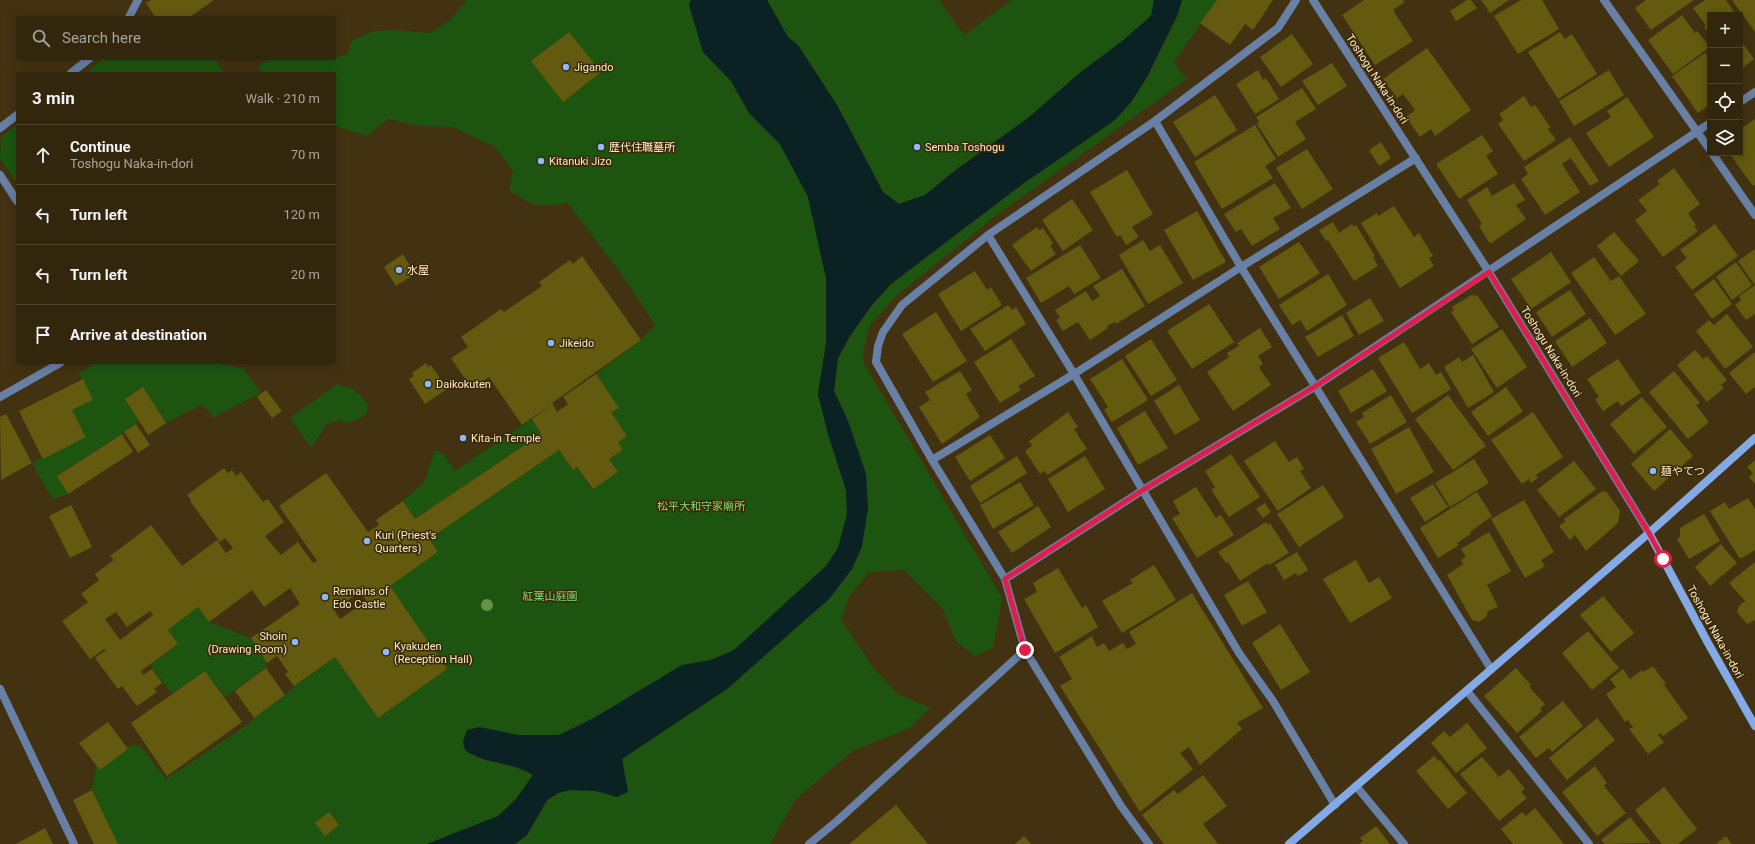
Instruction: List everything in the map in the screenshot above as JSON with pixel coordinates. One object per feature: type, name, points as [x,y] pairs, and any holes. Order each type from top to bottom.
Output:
[{"type":"street","points":[[130,16],[138,0]]},
{"type":"street","points":[[1150,844],[1121,806],[1025,650],[1005,579],[932,460],[876,362],[878,346],[883,332],[902,305],[988,235],[1155,121],[1278,28],[1296,0]]},
{"type":"street","name":"Toshogu Naka-in-dori","points":[[1313,0],[1489,272],[1649,533],[1704,636],[1755,726]]},
{"type":"street","points":[[1604,0],[1707,146]]},
{"type":"street","points":[[72,72],[88,60]]},
{"type":"street","points":[[1743,100],[1755,92]]},
{"type":"street","points":[[0,128],[16,115]]},
{"type":"street","points":[[1155,121],[1241,267],[1491,669]]},
{"type":"street","points":[[1005,579],[1143,490],[1316,386],[1489,272],[1707,125]]},
{"type":"street","points":[[1714,156],[1755,215]]},
{"type":"street","points":[[932,460],[1074,374],[1241,267],[1416,158]]},
{"type":"street","points":[[0,175],[16,199]]},
{"type":"street","points":[[988,235],[1074,374],[1239,653],[1272,701],[1335,805]]},
{"type":"street","points":[[0,397],[58,364]]},
{"type":"street","points":[[1289,844],[1649,533],[1755,438]]},
{"type":"street","points":[[809,844],[837,821],[1025,650]]},
{"type":"street","points":[[0,689],[74,844]]},
{"type":"street","points":[[1467,691],[1590,844]]},
{"type":"street","points":[[1356,786],[1404,844]]},
{"type":"green space","points":[[467,0],[691,0],[689,5],[703,52],[731,81],[749,113],[780,144],[808,197],[826,278],[826,343],[818,394],[828,434],[846,490],[847,514],[838,548],[826,566],[734,650],[711,660],[682,665],[594,718],[559,735],[518,735],[479,727],[465,750],[481,758],[516,768],[533,775],[516,799],[498,816],[427,844],[118,844],[92,790],[97,761],[120,747],[140,745],[166,779],[249,724],[254,718],[285,695],[294,686],[335,657],[378,718],[447,669],[390,586],[438,552],[429,539],[559,450],[572,470],[577,467],[592,489],[618,472],[609,459],[623,450],[618,442],[627,436],[611,412],[618,407],[596,374],[641,340],[655,325],[623,276],[567,202],[549,205],[536,205],[509,190],[513,171],[494,146],[452,127],[419,126],[388,119],[367,136],[336,126],[336,72],[261,72],[258,66],[269,60],[336,60],[336,57],[347,55],[352,40],[374,31],[393,30],[431,33],[450,20]]},
{"type":"green space","points":[[767,0],[939,0],[964,35],[1012,0],[1154,0],[1151,16],[1121,42],[1082,71],[1028,118],[956,169],[925,195],[899,204],[883,192],[837,105],[798,45],[788,37]]},
{"type":"green space","points":[[1182,0],[1217,0],[1174,62],[1187,79],[998,214],[896,296],[870,325],[863,352],[864,363],[1002,598],[993,648],[975,656],[955,640],[943,609],[904,570],[869,572],[850,595],[841,619],[872,666],[898,694],[930,708],[910,728],[853,751],[796,799],[770,844],[515,844],[527,835],[548,800],[558,793],[570,790],[596,791],[617,797],[628,792],[622,759],[727,689],[829,599],[852,569],[862,546],[866,474],[848,421],[834,391],[838,358],[850,336],[872,305],[891,284],[1020,186],[1115,120],[1132,101],[1147,77],[1177,17]]},
{"type":"green space","points":[[102,60],[216,60],[223,72],[86,72]]},
{"type":"green space","points":[[16,126],[16,182],[0,159],[1,137]]},
{"type":"green space","points":[[94,364],[219,364],[243,368],[261,393],[214,417],[202,404],[166,423],[143,387],[125,399],[140,423],[136,424],[57,476],[68,494],[52,499],[32,463],[86,437],[72,410],[93,400],[79,373]]},
{"type":"green space","points":[[336,385],[351,388],[358,393],[368,405],[367,413],[359,419],[348,423],[339,420],[327,424],[311,447],[290,418]]},
{"type":"green space","points":[[532,419],[541,434],[415,519],[403,501],[424,482],[435,450],[443,454],[455,471]]},
{"type":"green space","points":[[198,607],[209,622],[251,638],[267,663],[266,668],[225,697],[205,671],[172,694],[150,665],[178,645],[168,630]]},
{"type":"water","points":[[691,0],[767,0],[788,37],[798,45],[837,105],[883,192],[899,204],[925,195],[956,170],[1028,118],[1082,71],[1121,42],[1151,16],[1154,0],[1182,0],[1177,16],[1147,77],[1132,101],[1115,120],[1020,186],[891,284],[872,305],[850,336],[838,358],[834,391],[848,421],[866,474],[868,509],[862,546],[852,569],[829,599],[727,689],[622,759],[628,792],[617,797],[596,791],[570,790],[558,793],[547,800],[527,835],[515,844],[427,844],[498,816],[516,799],[533,775],[517,767],[481,758],[465,750],[463,741],[467,730],[479,727],[518,735],[559,735],[594,718],[682,665],[711,660],[734,650],[826,566],[838,548],[847,514],[846,490],[828,434],[818,394],[826,343],[826,278],[808,197],[780,144],[749,113],[731,81],[703,52],[689,5]]},
{"type":"building","points":[[151,0],[214,0],[191,16],[154,16],[146,3]]},
{"type":"building","points":[[1217,0],[1273,0],[1253,30],[1245,24],[1230,45],[1200,23]]},
{"type":"building","points":[[1364,0],[1403,0],[1404,3],[1393,10],[1413,41],[1375,65],[1342,15]]},
{"type":"building","points":[[1467,0],[1471,0],[1477,8],[1456,21],[1450,11]]},
{"type":"building","points":[[1481,0],[1509,0],[1490,13]]},
{"type":"building","points":[[1521,0],[1542,0],[1559,29],[1518,54],[1494,16]]},
{"type":"building","points":[[1646,0],[1694,0],[1651,30],[1635,8]]},
{"type":"building","points":[[1705,0],[1726,0],[1734,12],[1707,12],[1707,31],[1704,27],[1706,26],[1693,8]]},
{"type":"building","points":[[1732,0],[1755,0],[1755,32],[1743,15],[1743,12],[1741,12]]},
{"type":"building","points":[[1682,15],[1695,33],[1697,31],[1707,43],[1707,49],[1673,74],[1648,40]]},
{"type":"building","name":"Jigando","points":[[569,32],[601,72],[563,102],[531,61]]},
{"type":"building","points":[[1560,32],[1565,39],[1572,34],[1597,74],[1558,99],[1528,52]]},
{"type":"building","points":[[1292,34],[1313,64],[1281,87],[1260,57]]},
{"type":"building","points":[[1743,43],[1754,59],[1743,68]]},
{"type":"building","points":[[1427,48],[1471,110],[1435,136],[1431,129],[1420,137],[1406,117],[1415,110],[1403,94],[1397,98],[1383,79]]},
{"type":"building","points":[[1705,53],[1707,56],[1707,106],[1698,113],[1672,76]]},
{"type":"building","points":[[1332,63],[1347,86],[1318,105],[1302,81]]},
{"type":"building","points":[[1258,70],[1263,80],[1266,78],[1279,99],[1255,114],[1236,84]]},
{"type":"building","points":[[1609,70],[1624,95],[1574,126],[1559,101]]},
{"type":"building","points":[[1302,88],[1316,109],[1295,122],[1306,139],[1278,157],[1257,124],[1259,122],[1256,117]]},
{"type":"building","points":[[1215,95],[1237,130],[1195,157],[1173,122]]},
{"type":"building","points":[[1524,96],[1531,107],[1535,105],[1551,128],[1548,129],[1556,140],[1524,161],[1498,124],[1503,120],[1499,114]]},
{"type":"building","points":[[1627,97],[1654,137],[1609,167],[1586,133],[1611,117],[1607,111]]},
{"type":"building","points":[[1755,119],[1755,185],[1753,186],[1731,156],[1743,156],[1743,127]]},
{"type":"building","points":[[1255,125],[1276,159],[1265,166],[1273,178],[1222,209],[1194,162]]},
{"type":"building","points":[[1482,135],[1493,151],[1486,156],[1498,174],[1459,199],[1436,164]]},
{"type":"building","points":[[1570,137],[1599,181],[1590,186],[1571,158],[1562,164],[1580,192],[1545,215],[1521,179],[1528,174],[1524,167]]},
{"type":"building","points":[[1381,142],[1391,158],[1379,166],[1369,150]]},
{"type":"building","points":[[1307,149],[1333,189],[1302,209],[1276,168]]},
{"type":"building","points":[[1674,168],[1700,204],[1688,213],[1698,231],[1663,257],[1635,220],[1647,211],[1638,200],[1660,184],[1657,181]]},
{"type":"building","points":[[1127,170],[1153,214],[1132,227],[1139,237],[1126,245],[1120,235],[1117,237],[1090,192]]},
{"type":"building","points":[[1275,183],[1291,208],[1273,218],[1280,229],[1252,246],[1241,229],[1236,232],[1224,214]]},
{"type":"building","points":[[1514,183],[1525,200],[1516,205],[1526,219],[1490,244],[1479,226],[1482,224],[1467,200],[1487,187],[1492,196]]},
{"type":"building","points":[[1072,199],[1093,230],[1063,251],[1042,220]]},
{"type":"building","points":[[1394,206],[1414,237],[1419,233],[1433,256],[1429,258],[1434,266],[1400,288],[1361,223],[1377,213],[1378,216]]},
{"type":"building","points":[[1197,211],[1226,262],[1193,280],[1164,230]]},
{"type":"building","points":[[1333,222],[1339,233],[1352,224],[1354,227],[1356,225],[1375,256],[1373,257],[1378,266],[1354,281],[1328,240],[1326,241],[1319,230]]},
{"type":"building","points":[[1715,224],[1738,256],[1692,290],[1675,267],[1687,258],[1680,250]]},
{"type":"building","points":[[1037,227],[1039,230],[1043,228],[1053,243],[1050,246],[1056,254],[1031,271],[1012,245]]},
{"type":"building","points":[[1614,232],[1639,261],[1621,276],[1597,246]]},
{"type":"building","points":[[1143,240],[1150,251],[1160,245],[1183,283],[1148,304],[1119,255]]},
{"type":"building","points":[[1299,242],[1320,273],[1279,299],[1259,267]]},
{"type":"building","points":[[1080,245],[1101,278],[1074,294],[1069,286],[1041,303],[1026,278]]},
{"type":"building","points":[[1755,249],[1755,283],[1754,284],[1738,261]]},
{"type":"building","points":[[1551,252],[1571,282],[1531,309],[1511,279]]},
{"type":"building","name":"水屋","points":[[403,254],[415,274],[396,286],[384,267]]},
{"type":"building","points":[[582,256],[641,340],[552,403],[557,412],[568,404],[563,397],[596,374],[619,408],[611,412],[627,436],[618,442],[623,450],[609,459],[618,472],[593,489],[577,467],[573,470],[559,450],[429,539],[438,552],[390,586],[447,669],[378,718],[335,657],[294,686],[285,674],[288,672],[277,656],[267,663],[251,638],[300,604],[290,588],[264,607],[252,590],[209,622],[198,607],[168,630],[178,644],[141,671],[143,675],[152,669],[162,683],[154,689],[157,692],[137,706],[122,686],[118,689],[95,658],[106,650],[104,649],[90,659],[62,621],[88,602],[81,594],[99,580],[95,574],[114,560],[110,556],[151,525],[182,566],[217,540],[226,553],[233,548],[225,538],[220,542],[187,495],[224,468],[228,473],[232,470],[236,476],[241,472],[263,502],[268,499],[284,522],[265,536],[281,555],[298,542],[313,563],[317,561],[279,506],[326,473],[368,532],[379,525],[376,520],[403,501],[415,519],[541,434],[532,419],[550,405],[522,425],[489,377],[472,389],[451,358],[468,347],[461,337],[501,309],[504,312],[542,286],[539,282],[570,260],[573,264]],"holes":[[[360,592],[367,601],[340,619],[334,610]],[[150,611],[153,615],[120,640],[105,619],[116,612],[127,627]]]},
{"type":"building","points":[[1594,257],[1611,281],[1619,276],[1646,314],[1615,335],[1571,273]]},
{"type":"building","points":[[1736,262],[1752,285],[1732,300],[1716,277]]},
{"type":"building","points":[[1122,269],[1145,306],[1116,324],[1115,322],[1107,326],[1108,328],[1090,340],[1078,322],[1063,331],[1056,320],[1060,318],[1055,310],[1086,291],[1092,301],[1100,296],[1093,286]]},
{"type":"building","points":[[975,271],[987,290],[991,287],[1002,305],[961,331],[938,294]]},
{"type":"building","points":[[1328,274],[1347,305],[1307,331],[1300,320],[1292,325],[1279,305]]},
{"type":"building","points":[[1714,279],[1732,304],[1712,319],[1694,294]]},
{"type":"building","points":[[1755,285],[1755,314],[1746,320],[1735,305],[1741,300],[1739,296]]},
{"type":"building","points":[[1570,290],[1586,314],[1552,337],[1536,312]]},
{"type":"building","points":[[1473,294],[1474,297],[1477,295],[1499,327],[1472,344],[1451,312],[1454,310],[1452,307]]},
{"type":"building","points":[[1370,298],[1384,321],[1359,335],[1346,313]]},
{"type":"building","points":[[1209,304],[1234,342],[1192,369],[1167,331]]},
{"type":"building","points":[[1008,305],[1012,310],[1016,307],[1026,324],[985,351],[970,329]]},
{"type":"building","points":[[936,312],[967,361],[933,382],[902,334]]},
{"type":"building","points":[[1727,314],[1753,347],[1725,369],[1696,331],[1709,320],[1714,325]]},
{"type":"building","points":[[1342,315],[1354,336],[1318,357],[1305,337]]},
{"type":"building","points":[[1590,318],[1607,343],[1572,367],[1555,341]]},
{"type":"building","points":[[1260,328],[1272,347],[1258,356],[1263,364],[1259,367],[1271,385],[1233,411],[1207,372],[1229,357],[1227,353],[1239,346],[1237,343]]},
{"type":"building","points":[[1502,329],[1527,367],[1497,388],[1471,349]]},
{"type":"building","points":[[1011,339],[1035,376],[1018,386],[1021,390],[1000,403],[974,362]]},
{"type":"building","points":[[1151,339],[1177,380],[1151,396],[1125,356]]},
{"type":"building","points":[[1404,342],[1420,369],[1429,363],[1436,375],[1441,372],[1451,389],[1412,413],[1378,358]]},
{"type":"building","points":[[1695,350],[1703,359],[1707,356],[1727,380],[1721,385],[1724,388],[1707,402],[1677,365]]},
{"type":"building","points":[[1755,352],[1755,387],[1746,394],[1729,373]]},
{"type":"building","points":[[1473,355],[1494,392],[1468,408],[1444,367],[1459,357],[1462,362]]},
{"type":"building","points":[[1122,359],[1148,400],[1112,422],[1104,410],[1108,407],[1090,379]]},
{"type":"building","points":[[1618,359],[1641,393],[1621,406],[1618,401],[1603,411],[1595,399],[1599,397],[1587,379]]},
{"type":"building","name":"Daikokuten","points":[[426,363],[428,367],[431,365],[447,389],[425,404],[409,379],[414,376],[412,373]]},
{"type":"building","points":[[1373,369],[1387,391],[1351,413],[1338,391]]},
{"type":"building","points":[[960,371],[972,390],[966,394],[980,417],[942,444],[919,407],[930,400],[925,392]]},
{"type":"building","points":[[1674,371],[1700,403],[1696,405],[1709,422],[1688,439],[1649,392]]},
{"type":"building","points":[[83,379],[93,400],[72,410],[86,437],[43,459],[19,411]]},
{"type":"building","points":[[1179,385],[1200,420],[1175,435],[1154,401]]},
{"type":"building","points":[[143,387],[166,423],[148,435],[125,399]]},
{"type":"building","points":[[1506,387],[1523,411],[1488,436],[1471,412]]},
{"type":"building","points":[[266,390],[282,411],[272,418],[257,397]]},
{"type":"building","points":[[1391,395],[1407,422],[1370,444],[1356,422],[1364,417],[1362,413]]},
{"type":"building","points":[[1448,395],[1486,446],[1453,470],[1415,419]]},
{"type":"building","points":[[1642,397],[1667,427],[1634,454],[1610,424]]},
{"type":"building","points":[[1145,411],[1168,448],[1138,465],[1117,428]]},
{"type":"building","points":[[1068,412],[1078,427],[1074,429],[1087,449],[1047,475],[1044,471],[1040,474],[1025,451],[1032,446],[1029,441]]},
{"type":"building","points":[[1533,412],[1563,457],[1536,475],[1538,478],[1531,483],[1529,479],[1522,484],[1491,440]]},
{"type":"building","points":[[6,414],[32,463],[1,480],[0,417]]},
{"type":"building","points":[[136,424],[150,445],[138,453],[124,432]]},
{"type":"building","points":[[1409,427],[1434,472],[1396,494],[1371,449]]},
{"type":"building","points":[[1670,429],[1693,456],[1654,491],[1631,464]]},
{"type":"building","points":[[122,434],[133,452],[68,494],[57,476]]},
{"type":"building","points":[[990,435],[1005,458],[970,481],[955,457]]},
{"type":"building","points":[[1275,441],[1289,462],[1297,457],[1304,469],[1300,471],[1311,488],[1278,511],[1244,461]]},
{"type":"building","points":[[1231,454],[1260,497],[1229,517],[1211,490],[1215,487],[1205,471]]},
{"type":"building","points":[[1017,456],[1027,473],[980,503],[970,486]]},
{"type":"building","points":[[1085,456],[1105,489],[1068,512],[1048,479]]},
{"type":"building","points":[[1474,459],[1489,483],[1450,507],[1435,483]]},
{"type":"building","points":[[1755,460],[1755,484],[1749,477],[1753,473],[1747,467]]},
{"type":"building","points":[[1574,461],[1596,489],[1559,517],[1537,490]]},
{"type":"building","points":[[1020,482],[1034,505],[993,529],[980,505]]},
{"type":"building","points":[[1433,484],[1448,507],[1425,522],[1410,498]]},
{"type":"building","points":[[1323,485],[1344,517],[1299,547],[1277,514]]},
{"type":"building","points":[[1196,487],[1216,518],[1221,515],[1234,535],[1197,558],[1172,518],[1180,514],[1173,501]]},
{"type":"building","points":[[1606,491],[1620,511],[1618,523],[1586,551],[1575,535],[1570,540],[1559,526],[1565,522],[1564,519],[1601,492]]},
{"type":"building","points":[[1477,492],[1492,516],[1470,532],[1471,534],[1457,543],[1459,545],[1438,558],[1420,528]]},
{"type":"building","points":[[1748,498],[1755,509],[1755,550],[1740,559],[1710,511],[1725,502],[1729,509]]},
{"type":"building","points":[[1524,500],[1554,552],[1541,560],[1545,566],[1525,578],[1491,519]]},
{"type":"building","points":[[1265,503],[1271,512],[1263,518],[1256,509]]},
{"type":"building","points":[[71,505],[92,547],[70,558],[49,516]]},
{"type":"building","points":[[1038,506],[1051,527],[1012,553],[998,532]]},
{"type":"building","points":[[1704,514],[1720,541],[1689,559],[1677,539],[1680,537],[1680,528]]},
{"type":"building","points":[[1266,522],[1268,525],[1270,523],[1289,553],[1269,565],[1268,563],[1240,581],[1228,562],[1226,563],[1218,552]]},
{"type":"building","points":[[1489,532],[1511,571],[1487,585],[1498,607],[1488,611],[1486,617],[1479,622],[1472,620],[1447,575],[1463,564],[1461,560],[1466,557],[1461,549]]},
{"type":"building","points":[[1721,544],[1737,563],[1710,586],[1695,567]]},
{"type":"building","points":[[1297,552],[1308,570],[1298,576],[1296,573],[1284,580],[1275,565]]},
{"type":"building","points":[[1356,560],[1369,583],[1379,577],[1392,598],[1350,623],[1323,579]]},
{"type":"building","points":[[1755,562],[1755,620],[1747,624],[1737,612],[1739,606],[1745,601],[1729,583]]},
{"type":"building","points":[[1154,565],[1176,600],[1122,633],[1102,601],[1133,583],[1130,580]]},
{"type":"building","points":[[1058,568],[1082,608],[1086,605],[1098,627],[1055,653],[1024,599],[1037,592],[1033,583]]},
{"type":"building","points":[[1248,581],[1267,612],[1242,626],[1224,595]]},
{"type":"building","points":[[1192,593],[1263,708],[1237,723],[1242,729],[1200,765],[1189,747],[1180,753],[1193,769],[1140,812],[1060,686],[1072,679],[1059,657],[1092,636],[1097,647],[1104,643],[1109,651],[1123,643],[1127,649],[1136,644],[1129,632]]},
{"type":"building","points":[[1603,596],[1634,633],[1611,652],[1580,615]]},
{"type":"building","points":[[1280,624],[1310,672],[1281,690],[1252,643]]},
{"type":"building","points":[[1588,631],[1619,668],[1592,690],[1562,653]]},
{"type":"building","points":[[1653,666],[1666,684],[1664,685],[1688,718],[1663,736],[1660,733],[1658,735],[1664,742],[1648,754],[1629,729],[1633,727],[1628,720],[1625,722],[1606,694],[1616,687],[1610,679],[1623,669],[1630,679],[1642,670],[1643,672]]},
{"type":"building","points":[[266,668],[285,695],[254,718],[235,691]]},
{"type":"building","points":[[1516,668],[1531,685],[1529,687],[1545,704],[1540,709],[1542,711],[1517,733],[1484,696]]},
{"type":"building","points":[[205,671],[242,722],[167,776],[131,723]]},
{"type":"building","points":[[1563,701],[1583,726],[1552,752],[1549,748],[1536,758],[1519,737]]},
{"type":"building","points":[[1597,718],[1615,740],[1567,780],[1549,758]]},
{"type":"building","points":[[108,722],[128,749],[100,770],[79,743]]},
{"type":"building","points":[[1467,723],[1487,748],[1456,773],[1431,743],[1444,731],[1450,737]]},
{"type":"building","points":[[1434,756],[1438,761],[1440,760],[1467,793],[1448,809],[1416,771]]},
{"type":"building","points":[[1482,757],[1499,777],[1509,769],[1525,789],[1521,792],[1527,798],[1499,821],[1460,774]]},
{"type":"building","points":[[1595,766],[1607,783],[1604,786],[1626,813],[1597,836],[1562,792]]},
{"type":"building","points":[[1203,775],[1227,806],[1203,824],[1218,844],[1164,844],[1142,815],[1174,790],[1178,794]]},
{"type":"building","points":[[1664,787],[1697,829],[1678,844],[1662,844],[1635,810]]},
{"type":"building","points":[[92,790],[118,844],[94,844],[73,800]]},
{"type":"building","points":[[896,805],[928,844],[849,844]]},
{"type":"building","points":[[1535,808],[1564,844],[1513,844],[1501,829],[1522,812],[1526,816]]},
{"type":"building","points":[[329,812],[339,825],[325,836],[315,823]]},
{"type":"building","points":[[1630,817],[1651,843],[1605,844],[1601,840]]},
{"type":"building","points":[[1376,826],[1390,844],[1359,844],[1363,841],[1360,838]]},
{"type":"building","points":[[45,828],[53,844],[16,844]]},
{"type":"building","points":[[1024,836],[1031,844],[1015,844]]},
{"type":"building","points":[[1726,836],[1732,844],[1716,844]]},
{"type":"place","name":"Jigando","points":[[566,67]]},
{"type":"place","name":"歴代住職墓所","points":[[601,147]]},
{"type":"place","name":"Semba Toshogu","points":[[917,147]]},
{"type":"place","name":"Kitanuki Jizo","points":[[541,161]]},
{"type":"place","name":"水屋","points":[[399,270]]},
{"type":"place","name":"Jikeido","points":[[551,343]]},
{"type":"place","name":"Daikokuten","points":[[428,384]]},
{"type":"place","name":"Kita-in Temple","points":[[463,438]]},
{"type":"place","name":"麺やてつ","points":[[1653,471]]},
{"type":"place","name":"Kuri (Priest's Quarters)","points":[[367,541]]},
{"type":"place","name":"Remains of Edo Castle","points":[[325,597]]},
{"type":"place","name":"Shoin (Drawing Room)","points":[[295,642]]},
{"type":"place","name":"Kyakuden (Reception Hall)","points":[[386,652]]},
{"type":"route","points":[[1025,650],[1005,579],[1143,490],[1316,386],[1489,272],[1649,533],[1663,559]]},
{"type":"park label","name":"松平大和守家廟所","points":[[701,506]]},
{"type":"park label","name":"紅葉山庭園","points":[[550,596]]}]
